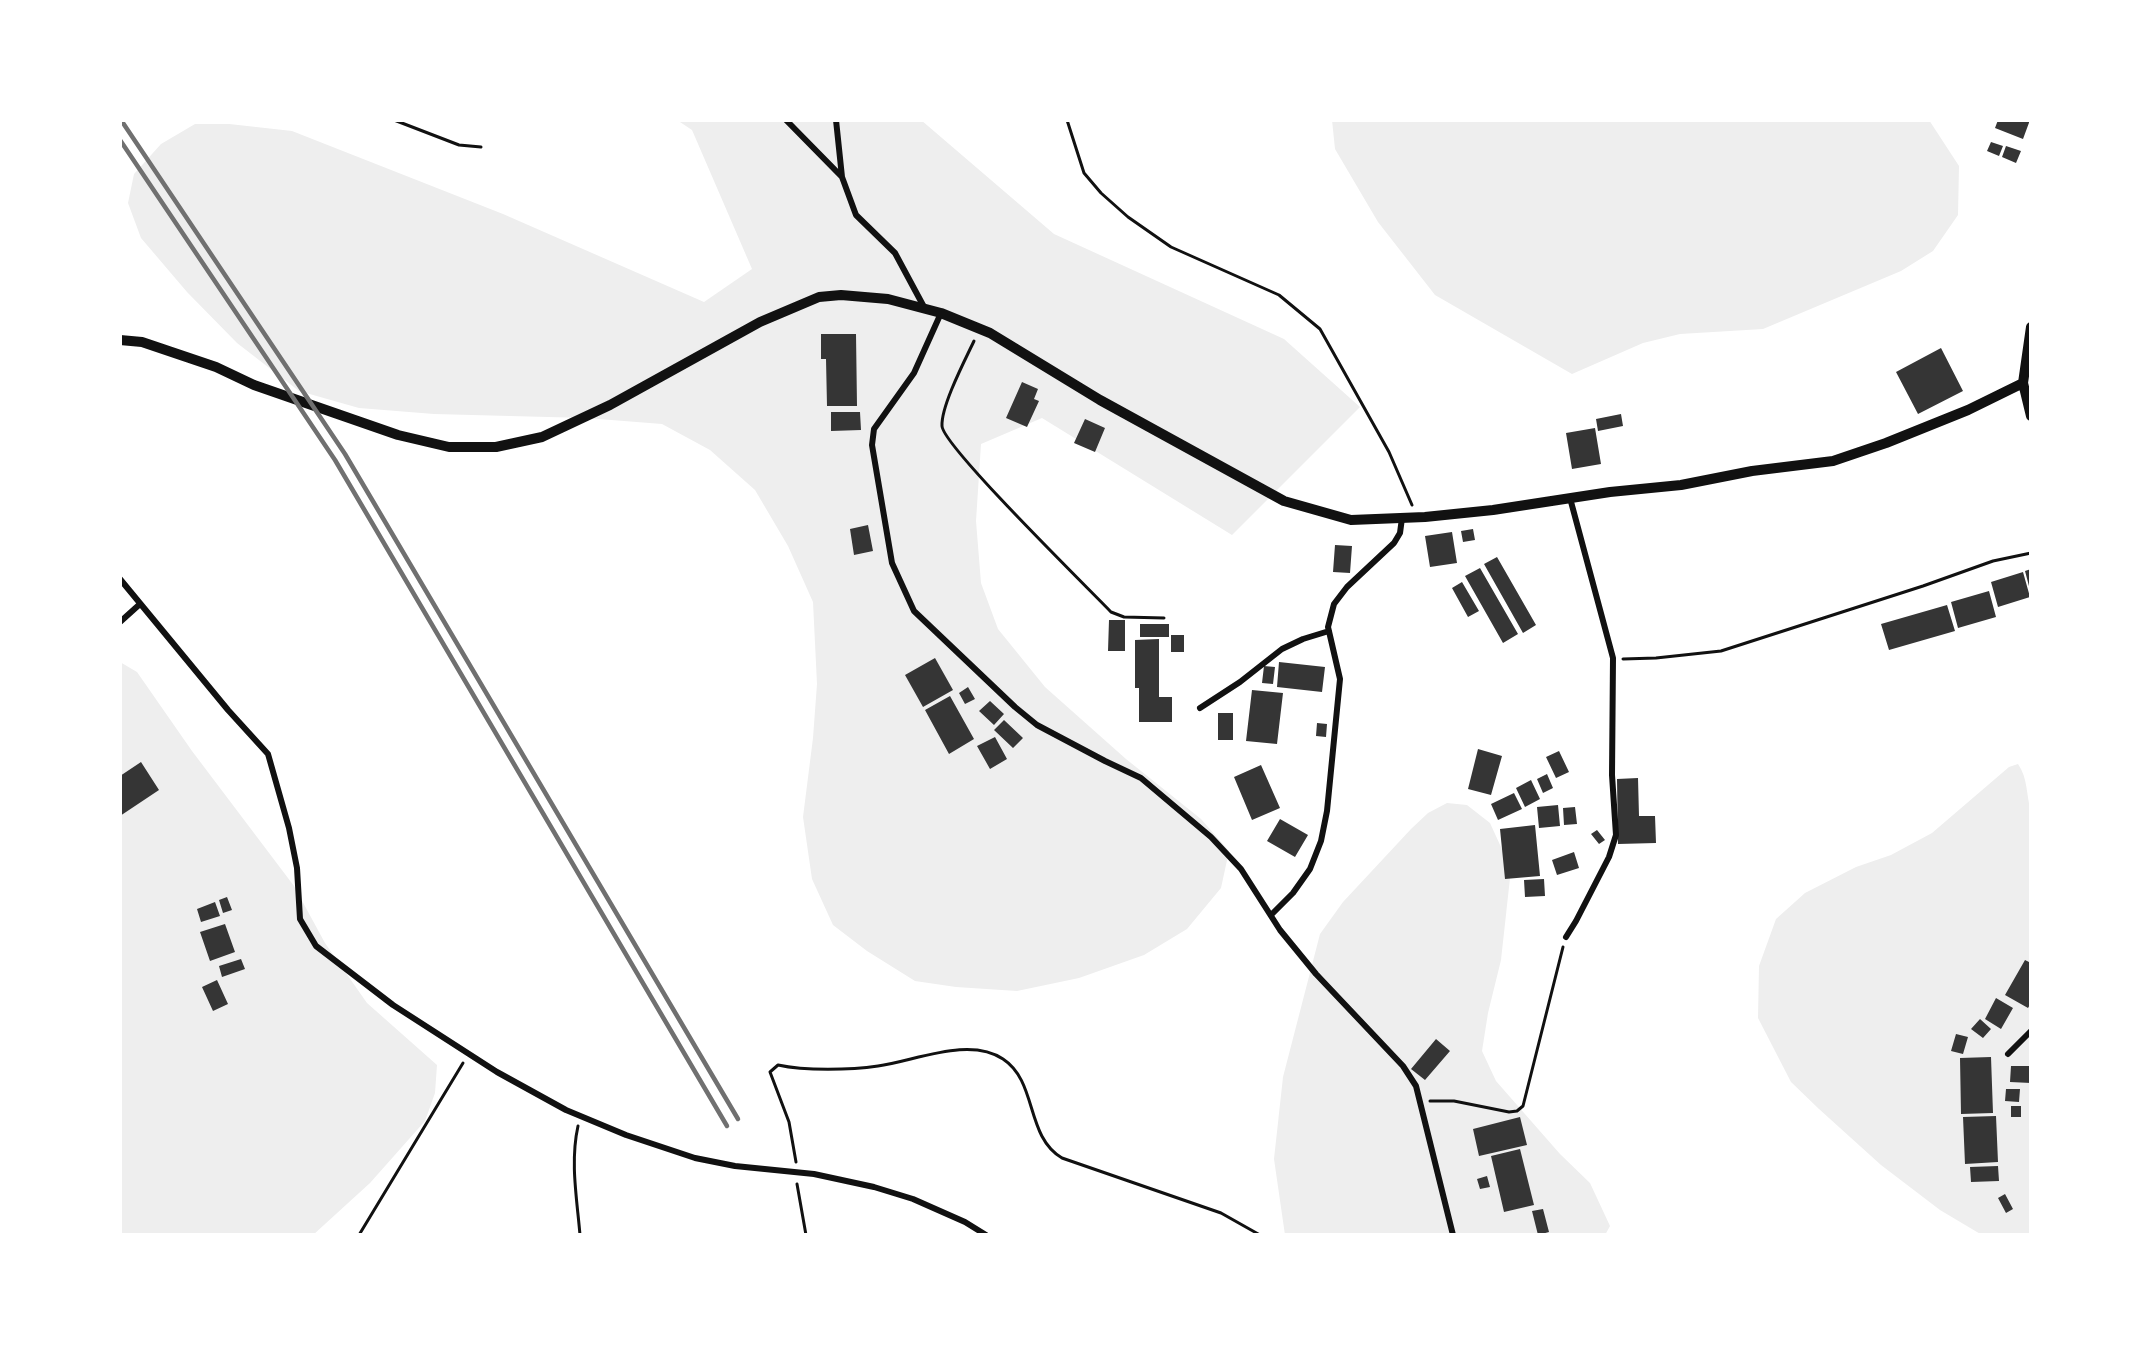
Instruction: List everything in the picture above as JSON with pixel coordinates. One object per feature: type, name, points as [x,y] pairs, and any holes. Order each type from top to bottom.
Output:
[{"type":"street","points":[[786,120],[842,177]]},
{"type":"street","points":[[836,120],[842,177],[856,215],[896,253],[924,308]]},
{"type":"street","points":[[120,340],[142,342],[216,367],[254,385],[399,435],[449,447],[496,447],[542,437],[620,400],[781,312],[819,297],[864,296],[888,299],[941,313],[980,328],[1149,428],[1284,501],[1351,520],[1414,518],[1492,510],[1610,492],[1681,485],[1752,471],[1833,461],[1927,427],[2023,383]]},
{"type":"street","points":[[941,313],[914,373],[874,429],[872,445],[892,563],[914,611],[1015,708],[1037,725],[1141,778],[1211,837],[1241,869],[1271,915],[1316,974],[1403,1065],[1416,1086],[1453,1235]]},
{"type":"street","points":[[2031,327],[2023,383],[2031,416]]},
{"type":"street","points":[[1566,937],[1613,848],[1616,835],[1612,775],[1613,658],[1570,498]]},
{"type":"street","points":[[1271,915],[1293,893],[1310,869],[1321,841],[1328,811],[1340,680],[1328,627],[1334,604],[1347,587],[1394,543],[1400,533],[1402,518]]},
{"type":"street","points":[[120,579],[228,710],[268,754],[289,828],[297,868],[300,919],[316,946],[393,1005],[497,1072],[580,1116],[626,1135],[695,1158],[735,1166],[814,1174],[874,1187],[913,1199],[965,1222],[986,1235]]},
{"type":"street","points":[[120,622],[140,604]]},
{"type":"street","points":[[1200,708],[1240,682],[1282,649],[1303,639],[1329,632]]},
{"type":"street","points":[[2008,1054],[2031,1031]]},
{"type":"path","points":[[394,120],[459,145],[481,147]]},
{"type":"path","points":[[1067,120],[1084,173],[1101,193],[1128,217],[1171,247],[1280,295],[1320,329],[1389,452],[1413,509],[1414,518]]},
{"type":"path","points":[[980,328],[948,398],[942,427],[946,436],[967,464],[1111,612],[1124,617],[1164,618]]},
{"type":"path","points":[[1613,658],[1631,660],[1721,651],[1993,561],[2031,553]]},
{"type":"path","points":[[1419,1103],[1434,1100],[1454,1101],[1509,1112],[1517,1111],[1523,1106],[1566,937]]},
{"type":"path","points":[[806,1235],[789,1122],[770,1072],[778,1065],[796,1069],[878,1066],[968,1049],[993,1053],[1005,1060],[1019,1075],[1041,1136],[1052,1152],[1062,1158],[1221,1213],[1260,1235]]},
{"type":"path","points":[[359,1235],[468,1054]]},
{"type":"path","points":[[580,1116],[574,1143],[580,1235]]},
{"type":"shaded area","points":[[677,120],[921,120],[1054,234],[1284,339],[1360,407],[1232,535],[1042,418],[981,444],[976,521],[981,583],[998,629],[1045,687],[1126,759],[1201,819],[1229,851],[1221,888],[1187,929],[1144,955],[1079,978],[1017,991],[956,987],[915,981],[867,951],[833,925],[812,879],[803,817],[817,684],[813,602],[788,546],[755,490],[710,450],[662,424],[586,418],[434,414],[359,408],[299,391],[237,343],[187,292],[141,238],[128,203],[134,174],[161,144],[195,124],[229,124],[292,131],[503,214],[704,302],[752,269],[692,130]]},
{"type":"shaded area","points":[[1332,120],[1929,120],[1959,166],[1958,215],[1933,251],[1901,271],[1763,329],[1680,334],[1643,343],[1572,374],[1435,295],[1378,222],[1335,149]]},
{"type":"shaded area","points":[[120,662],[137,672],[192,751],[294,886],[325,943],[367,1003],[437,1065],[435,1093],[425,1121],[370,1183],[313,1235],[120,1235]]},
{"type":"shaded area","points":[[2018,764],[2025,781],[2031,811],[2031,1235],[1982,1235],[1940,1210],[1881,1165],[1791,1082],[1758,1018],[1759,966],[1776,919],[1805,893],[1856,867],[1891,855],[1932,833],[2009,767]]},
{"type":"shaded area","points":[[1447,803],[1467,805],[1490,823],[1511,869],[1501,960],[1488,1013],[1482,1051],[1496,1081],[1560,1154],[1590,1183],[1610,1226],[1605,1235],[1285,1235],[1274,1159],[1283,1077],[1320,934],[1343,902],[1411,829],[1428,813]]},
{"type":"building","points":[[1998,120],[2030,120],[2023,139],[1995,128]]},
{"type":"building","points":[[1991,142],[2003,146],[1999,156],[1987,151]]},
{"type":"building","points":[[2006,146],[2021,151],[2016,163],[2002,157]]},
{"type":"building","points":[[821,334],[856,334],[857,406],[827,406],[826,359],[821,359]]},
{"type":"building","points":[[1941,348],[1963,391],[1918,414],[1896,372]]},
{"type":"building","points":[[1022,382],[1038,389],[1034,399],[1039,401],[1027,427],[1006,418]]},
{"type":"building","points":[[831,412],[860,412],[861,430],[831,431]]},
{"type":"building","points":[[1621,414],[1623,426],[1598,431],[1596,419]]},
{"type":"building","points":[[1085,419],[1105,428],[1095,452],[1074,443]]},
{"type":"building","points":[[1595,428],[1601,464],[1572,469],[1566,433]]},
{"type":"building","points":[[868,525],[873,551],[854,555],[850,529]]},
{"type":"building","points":[[1473,529],[1475,540],[1463,542],[1461,531]]},
{"type":"building","points":[[1452,532],[1457,563],[1430,567],[1425,536]]},
{"type":"building","points":[[1335,545],[1352,546],[1350,573],[1333,572]]},
{"type":"building","points":[[1497,557],[1536,625],[1523,633],[1484,564]]},
{"type":"building","points":[[1480,568],[1518,634],[1503,643],[1465,576]]},
{"type":"building","points":[[2031,569],[2031,590],[2030,590],[2025,571]]},
{"type":"building","points":[[2023,572],[2030,597],[1998,607],[1991,582]]},
{"type":"building","points":[[1462,582],[1479,611],[1468,617],[1452,588]]},
{"type":"building","points":[[1989,591],[1996,617],[1958,628],[1951,602]]},
{"type":"building","points":[[1947,605],[1955,631],[1889,650],[1881,624]]},
{"type":"building","points":[[1109,620],[1125,620],[1125,651],[1108,651]]},
{"type":"building","points":[[1140,624],[1169,624],[1169,637],[1140,637]]},
{"type":"building","points":[[1171,635],[1184,635],[1184,652],[1171,652]]},
{"type":"building","points":[[1159,639],[1159,697],[1172,697],[1172,722],[1139,722],[1139,688],[1135,688],[1135,640]]},
{"type":"building","points":[[935,658],[953,690],[923,707],[905,675]]},
{"type":"building","points":[[1279,662],[1325,667],[1322,692],[1277,687]]},
{"type":"building","points":[[1264,666],[1275,667],[1273,684],[1262,683]]},
{"type":"building","points":[[968,687],[975,699],[965,704],[959,693]]},
{"type":"building","points":[[1252,690],[1283,693],[1277,744],[1246,741]]},
{"type":"building","points":[[950,696],[974,739],[949,754],[925,710]]},
{"type":"building","points":[[990,701],[1004,714],[994,725],[979,711]]},
{"type":"building","points":[[1218,713],[1233,713],[1233,740],[1218,740]]},
{"type":"building","points":[[1004,720],[1023,738],[1013,748],[994,730]]},
{"type":"building","points":[[1317,723],[1327,724],[1326,737],[1316,736]]},
{"type":"building","points":[[995,737],[1007,759],[990,769],[977,746]]},
{"type":"building","points":[[1478,749],[1502,756],[1491,795],[1468,789]]},
{"type":"building","points":[[1559,751],[1569,772],[1556,778],[1546,757]]},
{"type":"building","points":[[141,762],[159,790],[120,816],[120,776]]},
{"type":"building","points":[[1261,765],[1280,808],[1252,820],[1234,777]]},
{"type":"building","points":[[1547,774],[1553,788],[1543,793],[1537,779]]},
{"type":"building","points":[[1638,778],[1639,816],[1655,816],[1656,843],[1618,844],[1617,779]]},
{"type":"building","points":[[1531,780],[1540,799],[1525,807],[1516,788]]},
{"type":"building","points":[[1514,793],[1522,809],[1498,820],[1491,804]]},
{"type":"building","points":[[1558,805],[1560,826],[1539,828],[1537,807]]},
{"type":"building","points":[[1575,807],[1577,824],[1564,825],[1563,808]]},
{"type":"building","points":[[1280,819],[1308,835],[1295,857],[1267,841]]},
{"type":"building","points":[[1535,825],[1540,876],[1505,879],[1500,829]]},
{"type":"building","points":[[1597,830],[1605,840],[1599,844],[1591,834]]},
{"type":"building","points":[[1574,852],[1579,868],[1557,875],[1552,860]]},
{"type":"building","points":[[1544,879],[1545,896],[1525,897],[1524,880]]},
{"type":"building","points":[[227,897],[232,910],[223,913],[219,900]]},
{"type":"building","points":[[215,902],[220,916],[201,922],[197,909]]},
{"type":"building","points":[[225,924],[235,952],[210,961],[200,932]]},
{"type":"building","points":[[241,959],[245,969],[222,977],[219,966]]},
{"type":"building","points":[[2025,960],[2031,963],[2031,1003],[2028,1008],[2005,995]]},
{"type":"building","points":[[217,980],[228,1004],[213,1011],[202,987]]},
{"type":"building","points":[[1996,998],[2013,1008],[2001,1029],[1985,1019]]},
{"type":"building","points":[[1980,1019],[1991,1029],[1983,1038],[1971,1029]]},
{"type":"building","points":[[1956,1034],[1968,1037],[1963,1054],[1951,1051]]},
{"type":"building","points":[[1436,1039],[1450,1051],[1425,1080],[1411,1069]]},
{"type":"building","points":[[1991,1057],[1993,1113],[1961,1114],[1960,1058]]},
{"type":"building","points":[[2011,1066],[2031,1066],[2031,1083],[2010,1082]]},
{"type":"building","points":[[2006,1089],[2020,1089],[2019,1102],[2005,1101]]},
{"type":"building","points":[[2011,1106],[2021,1106],[2021,1117],[2011,1117]]},
{"type":"building","points":[[1996,1116],[1998,1162],[1965,1164],[1963,1117]]},
{"type":"building","points":[[1520,1117],[1527,1145],[1479,1156],[1473,1129]]},
{"type":"building","points":[[1520,1149],[1534,1205],[1504,1212],[1491,1156]]},
{"type":"building","points":[[1998,1166],[1999,1181],[1971,1182],[1970,1167]]},
{"type":"building","points":[[1487,1176],[1490,1187],[1480,1189],[1477,1179]]},
{"type":"building","points":[[2005,1194],[2013,1209],[2006,1213],[1998,1198]]},
{"type":"building","points":[[1543,1209],[1549,1232],[1538,1235],[1532,1211]]},
{"type":"railway","points":[[121,120],[345,454],[738,1119]]},
{"type":"railway","points":[[120,140],[335,460],[727,1126]]}]
